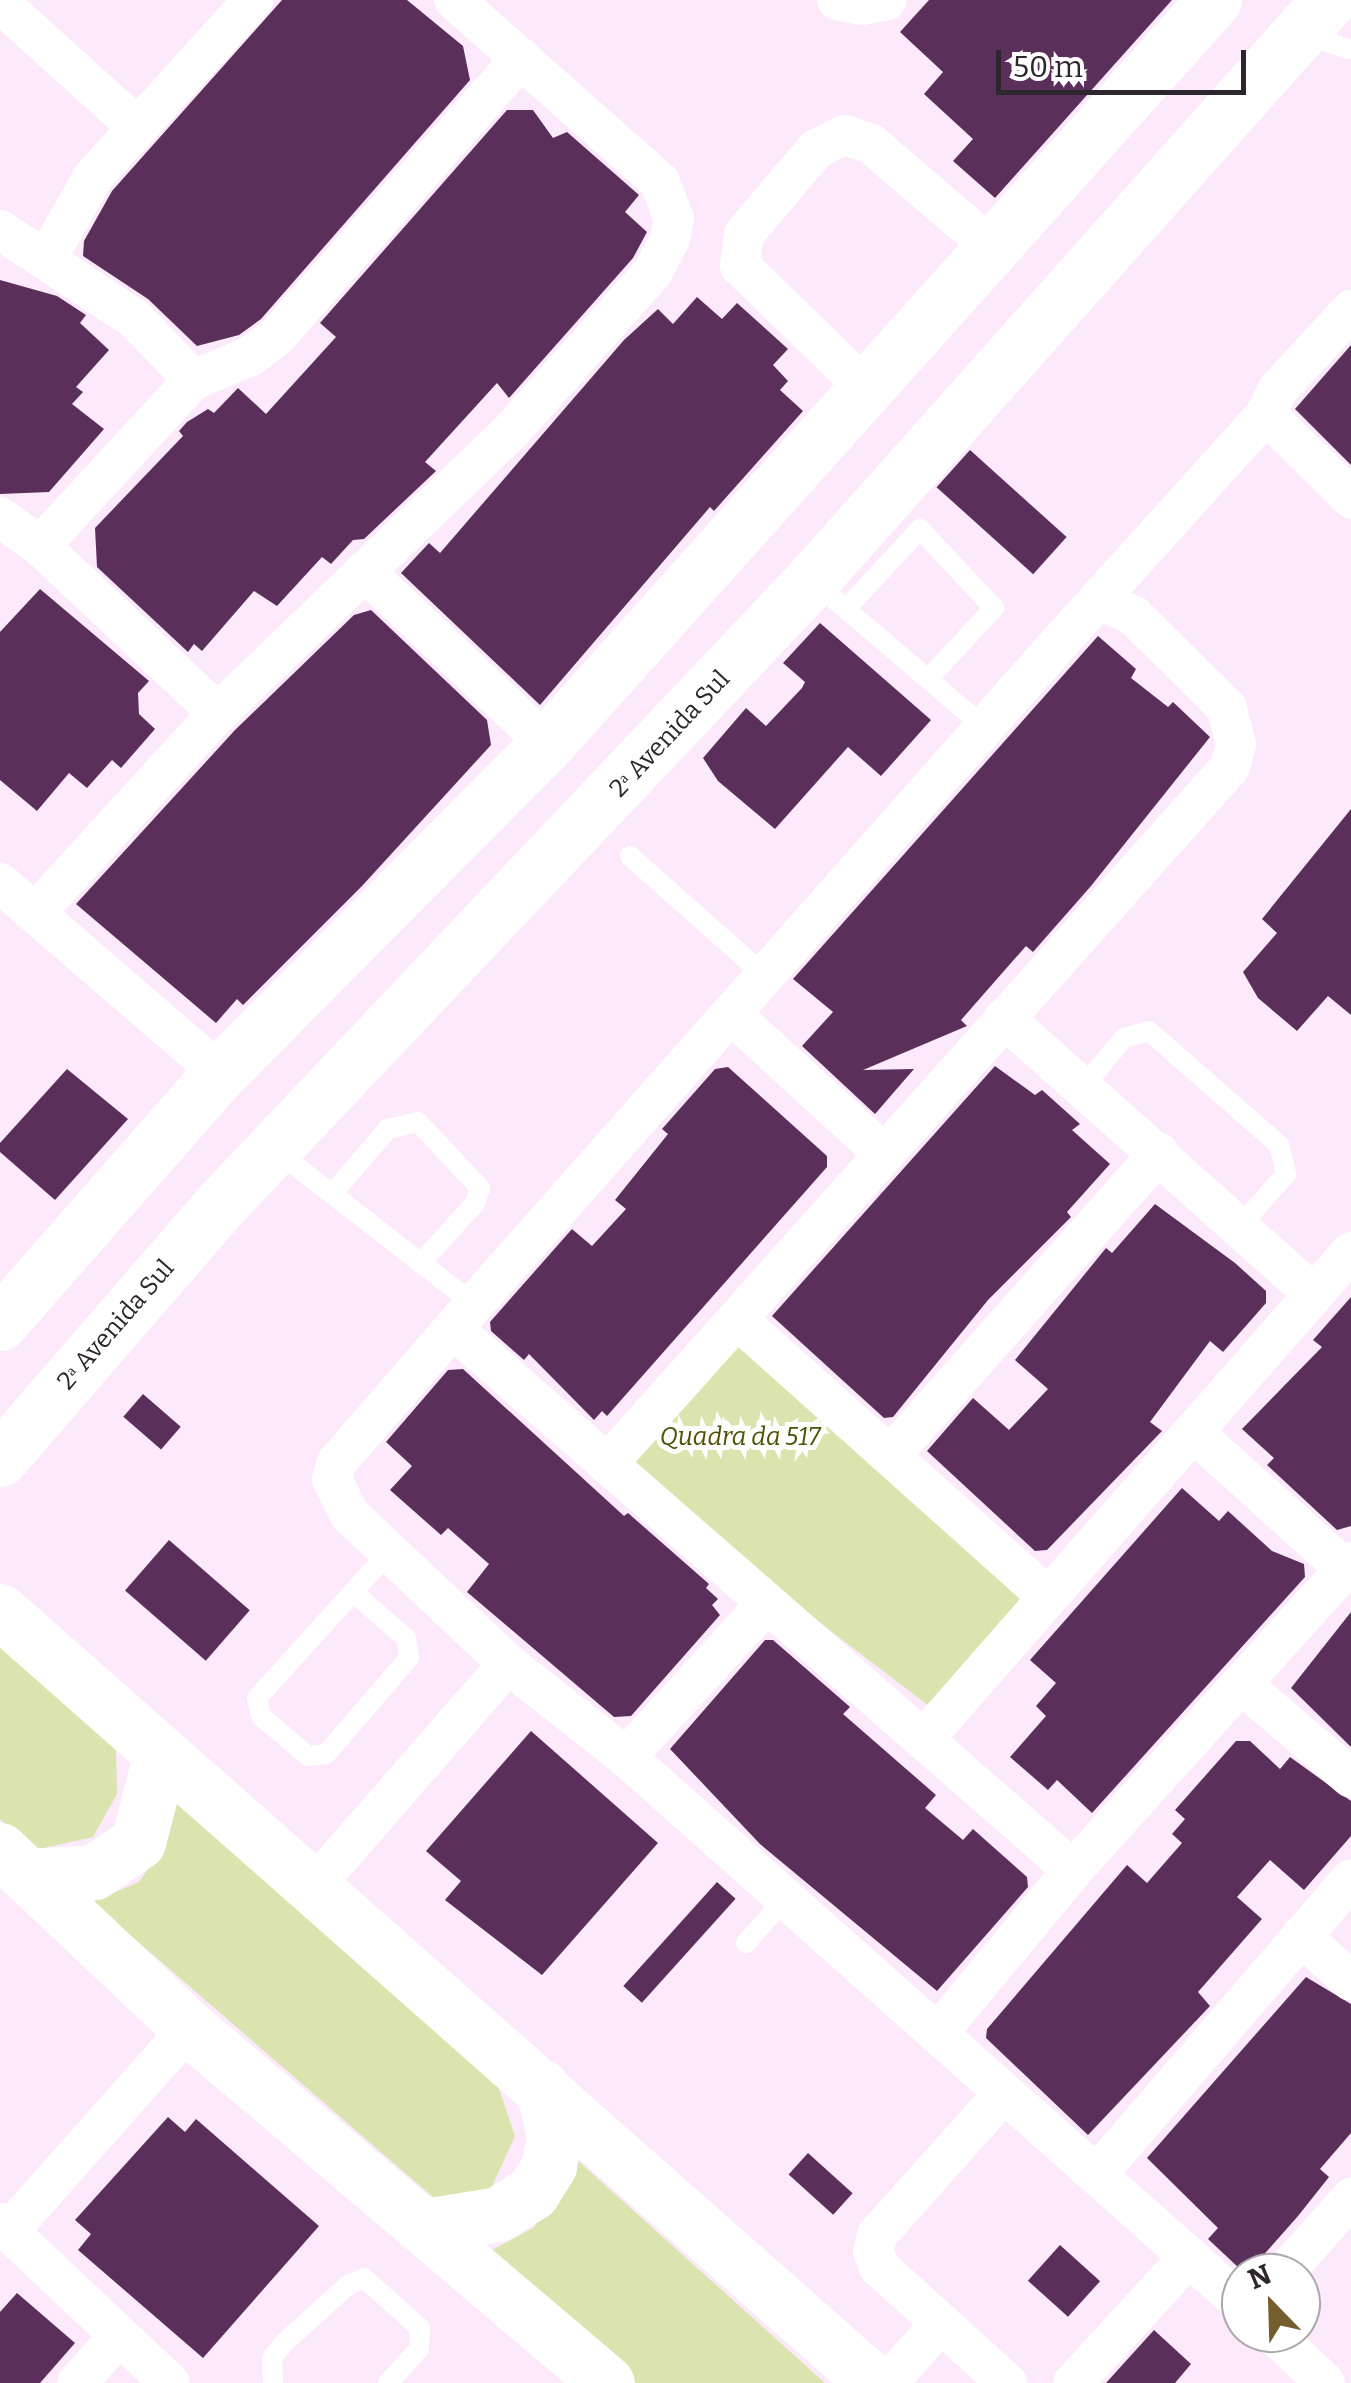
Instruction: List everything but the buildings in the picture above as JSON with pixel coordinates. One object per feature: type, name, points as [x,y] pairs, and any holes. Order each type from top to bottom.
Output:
[{"type":"street","points":[[46,258],[93,177],[254,0]]},
{"type":"street","points":[[36,912],[218,712],[513,429],[653,272],[670,239],[674,219],[660,182],[454,0]]},
{"type":"street","points":[[837,0],[862,6],[886,0]]},
{"type":"street","points":[[0,1323],[220,1073],[547,744],[865,387],[995,250],[1214,0]]},
{"type":"street","points":[[0,3],[137,126]]},
{"type":"street","name":"2ᵃ Avenida Sul","points":[[0,1459],[274,1149],[829,594],[904,474],[1336,36]]},
{"type":"street","points":[[40,546],[193,380],[251,356],[277,336],[521,58]]},
{"type":"street","points":[[865,387],[740,266],[744,234],[816,149],[845,135],[859,138],[995,250]]},
{"type":"street","points":[[0,230],[136,318],[193,380]]},
{"type":"street","points":[[1221,2285],[1099,2172],[1004,2093],[626,1757],[508,1664],[349,1514],[332,1478],[337,1462],[463,1316],[1266,414],[1278,390],[1351,310]]},
{"type":"street","points":[[1266,414],[1351,498]]},
{"type":"street","points":[[0,517],[40,546],[218,712]]},
{"type":"street","points":[[364,571],[547,744]]},
{"type":"street","points":[[610,1461],[738,1320],[881,1151],[1230,767],[1236,744],[1227,708],[1134,616],[1099,599]]},
{"type":"street","points":[[0,883],[220,1073]]},
{"type":"street","points":[[731,1014],[881,1151]]},
{"type":"street","points":[[1004,1018],[1312,1292]]},
{"type":"street","points":[[891,1455],[1160,1153]]},
{"type":"street","points":[[923,1740],[1351,1252]]},
{"type":"street","points":[[463,1316],[610,1461],[766,1604],[1073,1870]]},
{"type":"street","points":[[738,1320],[1046,1596]]},
{"type":"street","points":[[937,2034],[1073,1870],[1245,1687],[1348,1565],[1193,1432]]},
{"type":"street","points":[[626,1757],[766,1604]]},
{"type":"street","points":[[0,1611],[316,1884],[874,2383]]},
{"type":"street","points":[[316,1884],[508,1664]]},
{"type":"street","points":[[1245,1687],[1351,1778]]},
{"type":"street","points":[[15,1863],[94,1872],[138,1842],[161,1753]]},
{"type":"street","points":[[15,1863],[189,2028],[607,2383]]},
{"type":"street","points":[[1099,2172],[1351,1879]]},
{"type":"street","points":[[1301,1936],[1351,1980]]},
{"type":"street","points":[[170,2383],[4,2227],[189,2028]]},
{"type":"street","points":[[425,2226],[498,2214],[532,2193],[549,2166],[554,2135],[542,2087]]},
{"type":"street","points":[[1004,2093],[876,2235],[879,2267],[1007,2383]]},
{"type":"street","points":[[1302,2253],[1351,2198]]},
{"type":"street","points":[[1073,2383],[1189,2257]]},
{"type":"street","points":[[888,2383],[941,2323]]},
{"type":"street","points":[[77,2383],[118,2337]]},
{"type":"street","points":[[1294,2353],[1325,2383]]},
{"type":"lane","points":[[904,474],[920,529],[994,608],[928,679]]},
{"type":"lane","points":[[920,529],[829,594],[984,727]]},
{"type":"lane","points":[[630,856],[765,976]]},
{"type":"lane","points":[[1083,1087],[1124,1038],[1149,1032],[1279,1145],[1286,1174],[1240,1226]]},
{"type":"lane","points":[[332,1194],[388,1129],[418,1122],[480,1188],[474,1203],[421,1263]]},
{"type":"lane","points":[[274,1149],[421,1263],[463,1316]]},
{"type":"lane","points":[[353,1592],[406,1638],[410,1658],[326,1754],[308,1756],[260,1716],[257,1698],[353,1592],[390,1552]]},
{"type":"lane","points":[[746,1943],[785,1899]]},
{"type":"lane","points":[[273,2383],[272,2358],[284,2343],[348,2285],[364,2278],[420,2328],[419,2349],[388,2383]]},
{"type":"green space","name":"Quadra da 517","points":[[733,1293],[1041,1583],[933,1709],[596,1452]]},
{"type":"green space","points":[[0,1644],[116,1747],[117,1794],[93,1837],[35,1850],[0,1819]]},
{"type":"green space","points":[[162,1791],[497,2083],[515,2136],[484,2204],[441,2204],[92,1902],[139,1882],[167,1842]]},
{"type":"green space","points":[[576,2159],[825,2383],[636,2383],[492,2250],[533,2228],[567,2187]]}]
